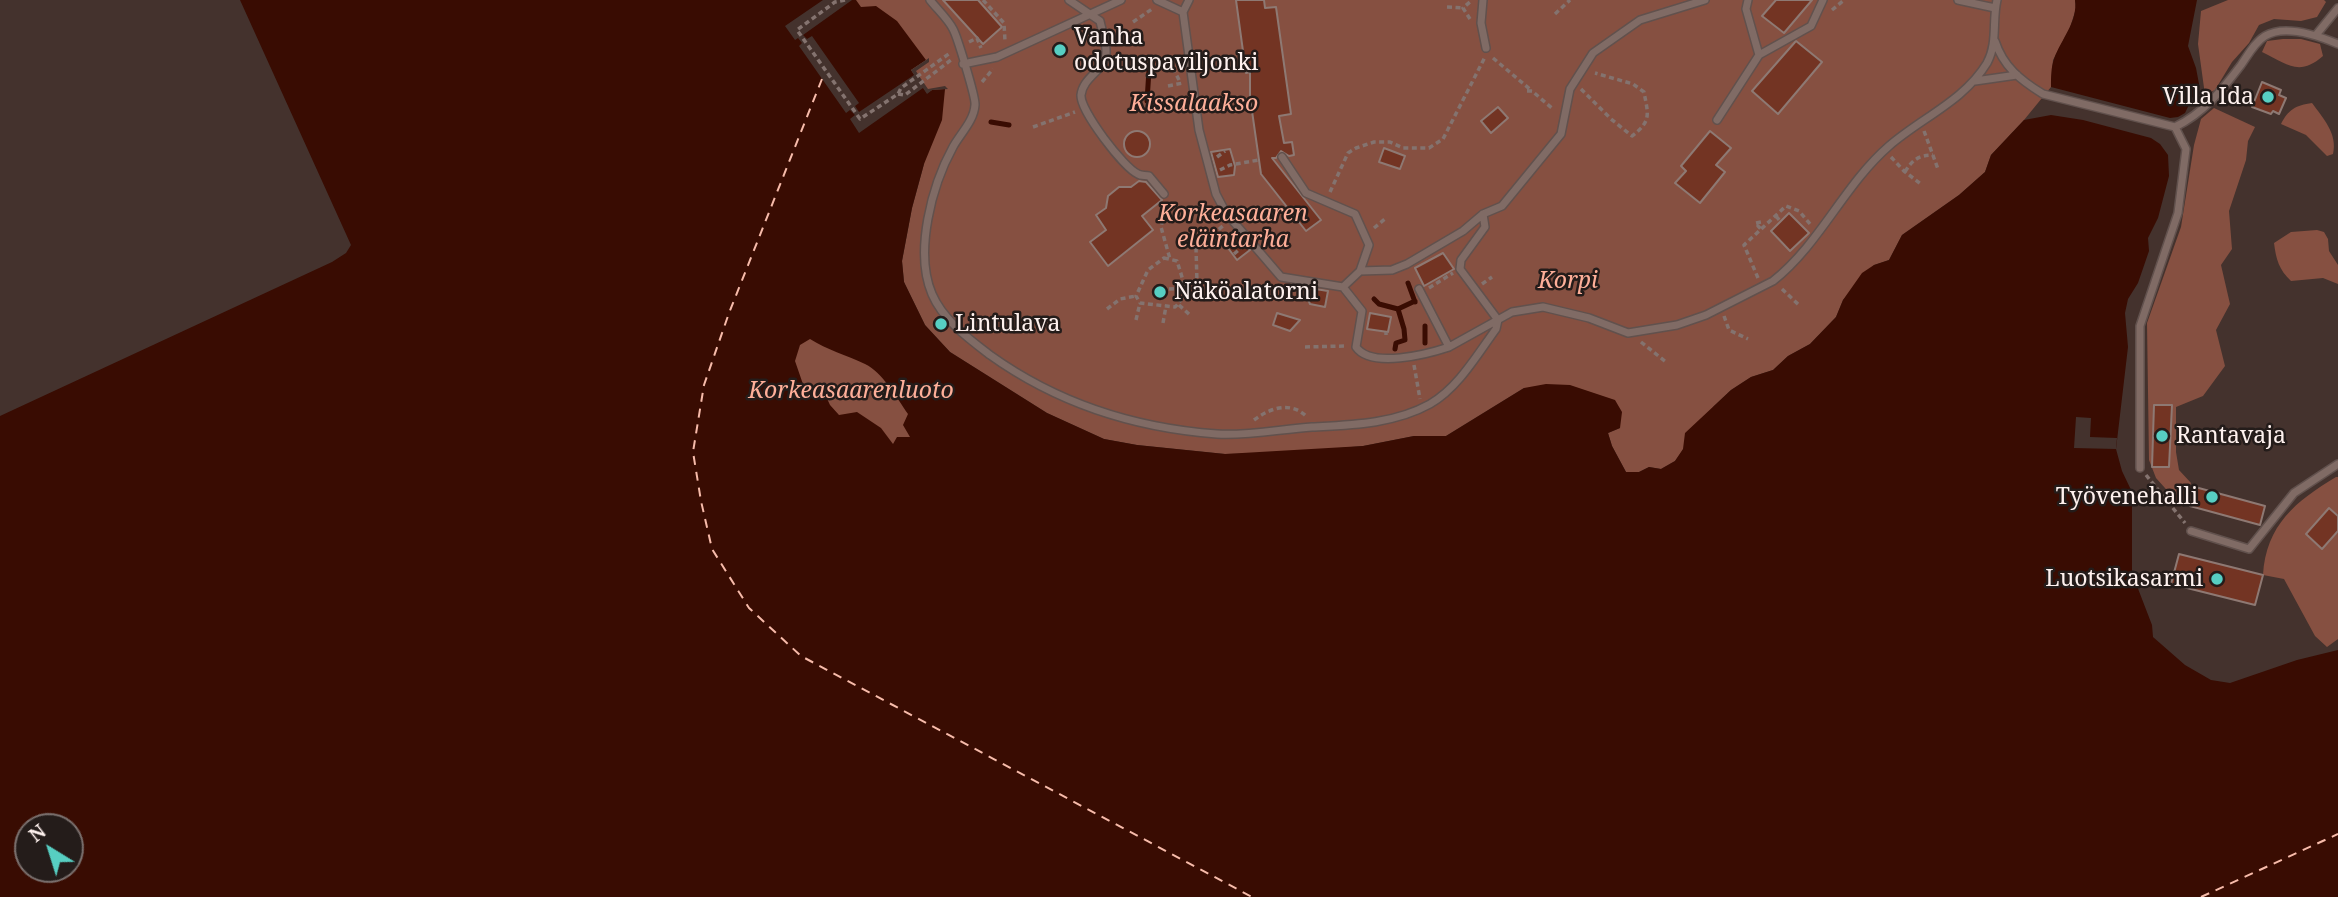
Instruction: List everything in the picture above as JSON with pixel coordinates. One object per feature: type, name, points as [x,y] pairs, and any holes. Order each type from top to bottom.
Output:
[{"type":"lane","points":[[930,0],[953,29],[975,104],[968,124],[939,176],[926,234],[927,279],[933,297],[955,326],[1003,364],[1072,401],[1131,421],[1238,434],[1388,420],[1429,405],[1446,394],[1496,329],[1498,320],[1460,269],[1461,260],[1485,228],[1483,214]]},
{"type":"lane","points":[[1069,0],[1100,21],[1106,54],[1083,86],[1081,98],[1084,108],[1097,130],[1122,159],[1138,174],[1149,176],[1164,194]]},
{"type":"lane","points":[[962,60],[997,57],[1121,0]]},
{"type":"lane","points":[[1157,0],[1183,12]]},
{"type":"lane","points":[[1189,0],[1183,12],[1199,130],[1213,174],[1216,194],[1226,213],[1281,277],[1343,287],[1362,310],[1356,344],[1360,353],[1373,357],[1399,358],[1412,358],[1449,347],[1512,313],[1543,307],[1590,318],[1612,329],[1632,333],[1678,326],[1773,281],[1819,233],[1885,150],[1975,81],[1988,61],[1995,40],[1996,4],[1958,0]]},
{"type":"lane","points":[[1483,0],[1481,23],[1486,48]]},
{"type":"lane","points":[[1360,271],[1392,270],[1407,264],[1463,231],[1483,214],[1502,205],[1561,134],[1570,89],[1593,53],[1640,20],[1705,0]]},
{"type":"lane","points":[[1748,0],[1746,9],[1759,55]]},
{"type":"lane","points":[[1717,120],[1759,55],[1811,26],[1823,0]]},
{"type":"lane","points":[[2316,35],[2338,8]]},
{"type":"lane","points":[[1995,40],[2004,63],[2025,83],[2043,94],[2175,127],[2192,119],[2217,97],[2253,48],[2266,35],[2282,31],[2316,35],[2338,44]]},
{"type":"lane","points":[[1975,81],[2017,75]]},
{"type":"lane","points":[[2140,468],[2140,326],[2178,213],[2186,149],[2175,127]]},
{"type":"lane","points":[[1282,157],[1306,193],[1355,214],[1369,246],[1360,271],[1343,287]]},
{"type":"lane","points":[[1419,291],[1449,347]]},
{"type":"lane","points":[[2191,531],[2249,549],[2294,493],[2338,464]]},
{"type":"path","points":[[845,0],[841,3],[835,1],[798,27],[798,32],[860,119],[898,94],[901,88],[959,47]]},
{"type":"path","points":[[1555,14],[1570,0]]},
{"type":"path","points":[[1447,7],[1463,8]]},
{"type":"path","points":[[1486,48],[1494,60],[1515,75],[1529,91],[1551,106]]},
{"type":"path","points":[[898,94],[905,95],[951,60],[953,63],[962,60]]},
{"type":"path","points":[[1326,201],[1348,153],[1356,148],[1374,142],[1390,142],[1403,148],[1429,148],[1443,139],[1482,64]]},
{"type":"path","points":[[1173,68],[1181,83]]},
{"type":"path","points":[[1574,83],[1632,136],[1642,128],[1648,116],[1644,92],[1633,84],[1583,70]]},
{"type":"path","points":[[1034,127],[1084,108]]},
{"type":"path","points":[[1918,125],[1926,133],[1938,169]]},
{"type":"path","points":[[1885,150],[1905,172],[1922,185]]},
{"type":"path","points":[[1905,172],[1910,163],[1922,155],[1933,155]]},
{"type":"path","points":[[1213,174],[1230,165],[1259,160]]},
{"type":"path","points":[[1164,194],[1166,203],[1161,227],[1170,259]]},
{"type":"path","points":[[1762,286],[1744,245],[1761,229],[1786,206],[1799,211],[1819,233]]},
{"type":"path","points":[[1776,216],[1780,221]]},
{"type":"path","points":[[1756,223],[1761,222],[1758,226],[1761,229]]},
{"type":"path","points":[[1169,289],[1185,288],[1197,283],[1196,248],[1216,232]]},
{"type":"path","points":[[1136,296],[1148,270],[1164,258],[1178,261],[1185,288],[1178,304],[1175,307],[1140,303]]},
{"type":"path","points":[[1419,291],[1460,269]]},
{"type":"path","points":[[1773,281],[1800,306]]},
{"type":"path","points":[[1136,296],[1140,303],[1136,320]]},
{"type":"path","points":[[1107,309],[1120,299],[1136,296]]},
{"type":"path","points":[[1178,304],[1190,315]]},
{"type":"path","points":[[1163,323],[1166,306]]},
{"type":"path","points":[[1721,307],[1729,330],[1748,339]]},
{"type":"path","points":[[1632,333],[1666,362]]},
{"type":"path","points":[[1305,347],[1356,344]]},
{"type":"path","points":[[1415,372],[1417,386]]},
{"type":"path","points":[[1238,434],[1267,410],[1283,407],[1301,411],[1318,427]]},
{"type":"path","points":[[2140,468],[2191,531]]},
{"type":"green space","name":"Korkeasaaren eläintarha","points":[[827,0],[2075,0],[2076,8],[2070,28],[2053,60],[2051,87],[1991,155],[1985,172],[1959,195],[1902,235],[1889,260],[1874,265],[1843,300],[1836,317],[1810,344],[1788,356],[1773,370],[1751,377],[1731,390],[1714,406],[1675,461],[1661,469],[1649,467],[1639,472],[1626,472],[1608,433],[1620,428],[1524,388],[1446,436],[1414,436],[1363,446],[1283,453],[1225,454],[1137,445],[1104,439],[1047,413],[950,352],[925,325],[904,282],[902,261],[924,164],[927,94]]},
{"type":"green space","points":[[2228,0],[2326,2],[2317,17],[2301,21],[2274,19],[2259,25],[2215,90],[2205,95],[2198,44],[2201,11]]},
{"type":"green space","points":[[2301,39],[2320,44],[2323,56],[2307,66],[2300,67],[2286,64],[2262,52],[2267,41]]},
{"type":"green space","points":[[2312,103],[2331,133],[2333,154],[2327,156],[2306,135],[2281,124],[2293,109]]},
{"type":"green space","points":[[2214,108],[2255,127],[2248,141],[2246,160],[2229,211],[2232,249],[2221,265],[2230,304],[2216,330],[2225,366],[2203,396],[2176,407],[2176,452],[2179,470],[2191,483],[2182,507],[2156,478],[2149,460],[2147,323],[2181,227],[2194,145],[2201,119]]},
{"type":"green space","points":[[2291,232],[2324,232],[2328,239],[2329,251],[2338,265],[2338,284],[2323,278],[2291,281],[2279,264],[2274,243]]},
{"type":"green space","name":"Korkeasaarenluoto","points":[[800,296],[960,435],[847,471],[763,316]]},
{"type":"green space","points":[[2336,477],[2338,639],[2327,647],[2315,636],[2284,579],[2263,575],[2265,557],[2277,528],[2296,505]]},
{"type":"shaded area","points":[[240,0],[856,0],[861,7],[876,6],[897,21],[926,60],[911,70],[927,93],[945,89],[942,120],[924,164],[912,208],[902,261],[904,282],[925,325],[950,352],[1047,413],[1104,439],[1225,454],[1363,446],[1414,436],[1446,436],[1524,388],[1546,384],[1570,385],[1615,400],[1622,412],[1620,428],[1608,433],[1612,446],[1626,472],[1639,472],[1649,467],[1661,469],[1675,461],[1683,449],[1685,433],[1731,390],[1751,377],[1773,370],[1788,356],[1810,344],[1836,317],[1843,300],[1862,273],[1889,260],[1902,235],[1959,195],[1985,172],[1991,155],[2024,120],[2051,115],[2083,120],[2151,138],[2160,144],[2168,155],[2169,176],[2158,218],[2148,238],[2149,251],[2138,283],[2128,299],[2125,313],[2128,347],[2116,449],[2132,492],[2132,573],[2152,625],[2153,637],[2185,665],[2211,680],[2230,683],[2297,660],[2338,650],[2338,897],[0,897],[0,416],[332,262],[346,253],[351,245]],"holes":[[[810,339],[865,364],[878,373],[908,414],[903,425],[910,437],[897,437],[893,444],[881,428],[857,412],[839,415],[824,392],[805,390],[795,361],[800,345]]]},
{"type":"shaded area","points":[[2075,0],[2197,0],[2188,46],[2199,84],[2185,113],[2170,118],[2051,87],[2053,62],[2072,23]]},
{"type":"pier","points":[[823,0],[852,0],[803,35],[807,39],[812,36],[859,103],[855,106],[859,112],[914,75],[911,70],[929,58],[929,62],[916,71],[919,76],[928,89],[945,86],[948,89],[932,90],[927,94],[923,88],[859,133],[850,119],[855,115],[850,110],[846,113],[799,46],[802,43],[798,38],[795,40],[785,26]]},
{"type":"pier","points":[[2076,417],[2091,418],[2090,437],[2117,438],[2116,449],[2074,448]]},
{"type":"building","points":[[943,0],[978,0],[1002,27],[983,44]]},
{"type":"building","points":[[1236,0],[1264,0],[1265,8],[1276,7],[1291,114],[1279,116],[1284,143],[1292,142],[1294,155],[1289,156],[1281,151],[1276,158],[1272,158],[1321,220],[1306,231],[1261,174],[1250,97],[1250,72],[1246,73]]},
{"type":"building","points":[[1776,0],[1812,0],[1784,33],[1762,16]]},
{"type":"building","points":[[1796,41],[1822,62],[1778,114],[1752,91]]},
{"type":"building","name":"Villa Ida","points":[[2262,82],[2281,90],[2279,95],[2286,98],[2279,114],[2252,107]]},
{"type":"building","points":[[1498,107],[1508,118],[1491,133],[1481,121]]},
{"type":"building","points":[[1137,131],[1146,135],[1150,144],[1146,153],[1137,157],[1128,153],[1124,144],[1128,135]]},
{"type":"building","points":[[1710,131],[1731,148],[1716,165],[1725,172],[1700,203],[1675,183],[1686,171],[1681,166]]},
{"type":"building","points":[[1384,148],[1405,156],[1400,169],[1379,162]]},
{"type":"building","points":[[1230,149],[1235,166],[1234,175],[1218,177],[1211,152]]},
{"type":"building","points":[[1139,181],[1146,182],[1162,200],[1142,216],[1153,230],[1108,266],[1090,242],[1106,230],[1096,215],[1106,208],[1108,196],[1119,187],[1131,187]]},
{"type":"building","points":[[1789,213],[1809,233],[1790,251],[1771,231]]},
{"type":"building","points":[[1236,234],[1250,250],[1237,260],[1225,244]]},
{"type":"building","points":[[1443,253],[1454,269],[1424,286],[1415,268]]},
{"type":"building","points":[[1309,288],[1328,291],[1325,307],[1310,304],[1307,297]]},
{"type":"building","points":[[1277,313],[1300,320],[1290,331],[1273,325]]},
{"type":"building","points":[[1370,313],[1391,317],[1388,332],[1367,329]]},
{"type":"building","name":"Rantavaja","points":[[2154,405],[2172,405],[2169,467],[2152,467]]},
{"type":"building","name":"Työvenehalli","points":[[2195,487],[2265,506],[2260,525],[2190,506]]},
{"type":"building","points":[[2329,508],[2338,516],[2338,531],[2322,549],[2306,534]]},
{"type":"building","name":"Luotsikasarmi","points":[[2179,554],[2263,575],[2255,605],[2171,584]]},
{"type":"waterway","points":[[1147,101],[1149,70],[1153,62]]},
{"type":"waterway","points":[[991,122],[1009,125]]},
{"type":"waterway","points":[[1408,283],[1415,302]]},
{"type":"waterway","points":[[1374,299],[1379,304],[1398,309],[1415,301]]},
{"type":"waterway","points":[[1395,349],[1396,343],[1405,340],[1398,309]]},
{"type":"waterway","points":[[1425,326],[1425,343]]},
{"type":"ferry route","points":[[822,79],[729,313],[704,385],[693,452],[712,549],[749,608],[801,656],[1252,897]]},
{"type":"ferry route","points":[[2201,897],[2338,834]]},
{"type":"place","name":"Vanha odotuspaviljonki","points":[[1060,50]]},
{"type":"place","name":"Villa Ida","points":[[2268,97]]},
{"type":"place","name":"Näköalatorni","points":[[1160,292]]},
{"type":"place","name":"Lintulava","points":[[941,324]]},
{"type":"place","name":"Rantavaja","points":[[2162,436]]},
{"type":"place","name":"Työvenehalli","points":[[2212,497]]},
{"type":"place","name":"Luotsikasarmi","points":[[2217,579]]},
{"type":"park label","name":"Kissalaakso","points":[[1194,104]]},
{"type":"park label","name":"Korpi","points":[[1568,281]]}]
